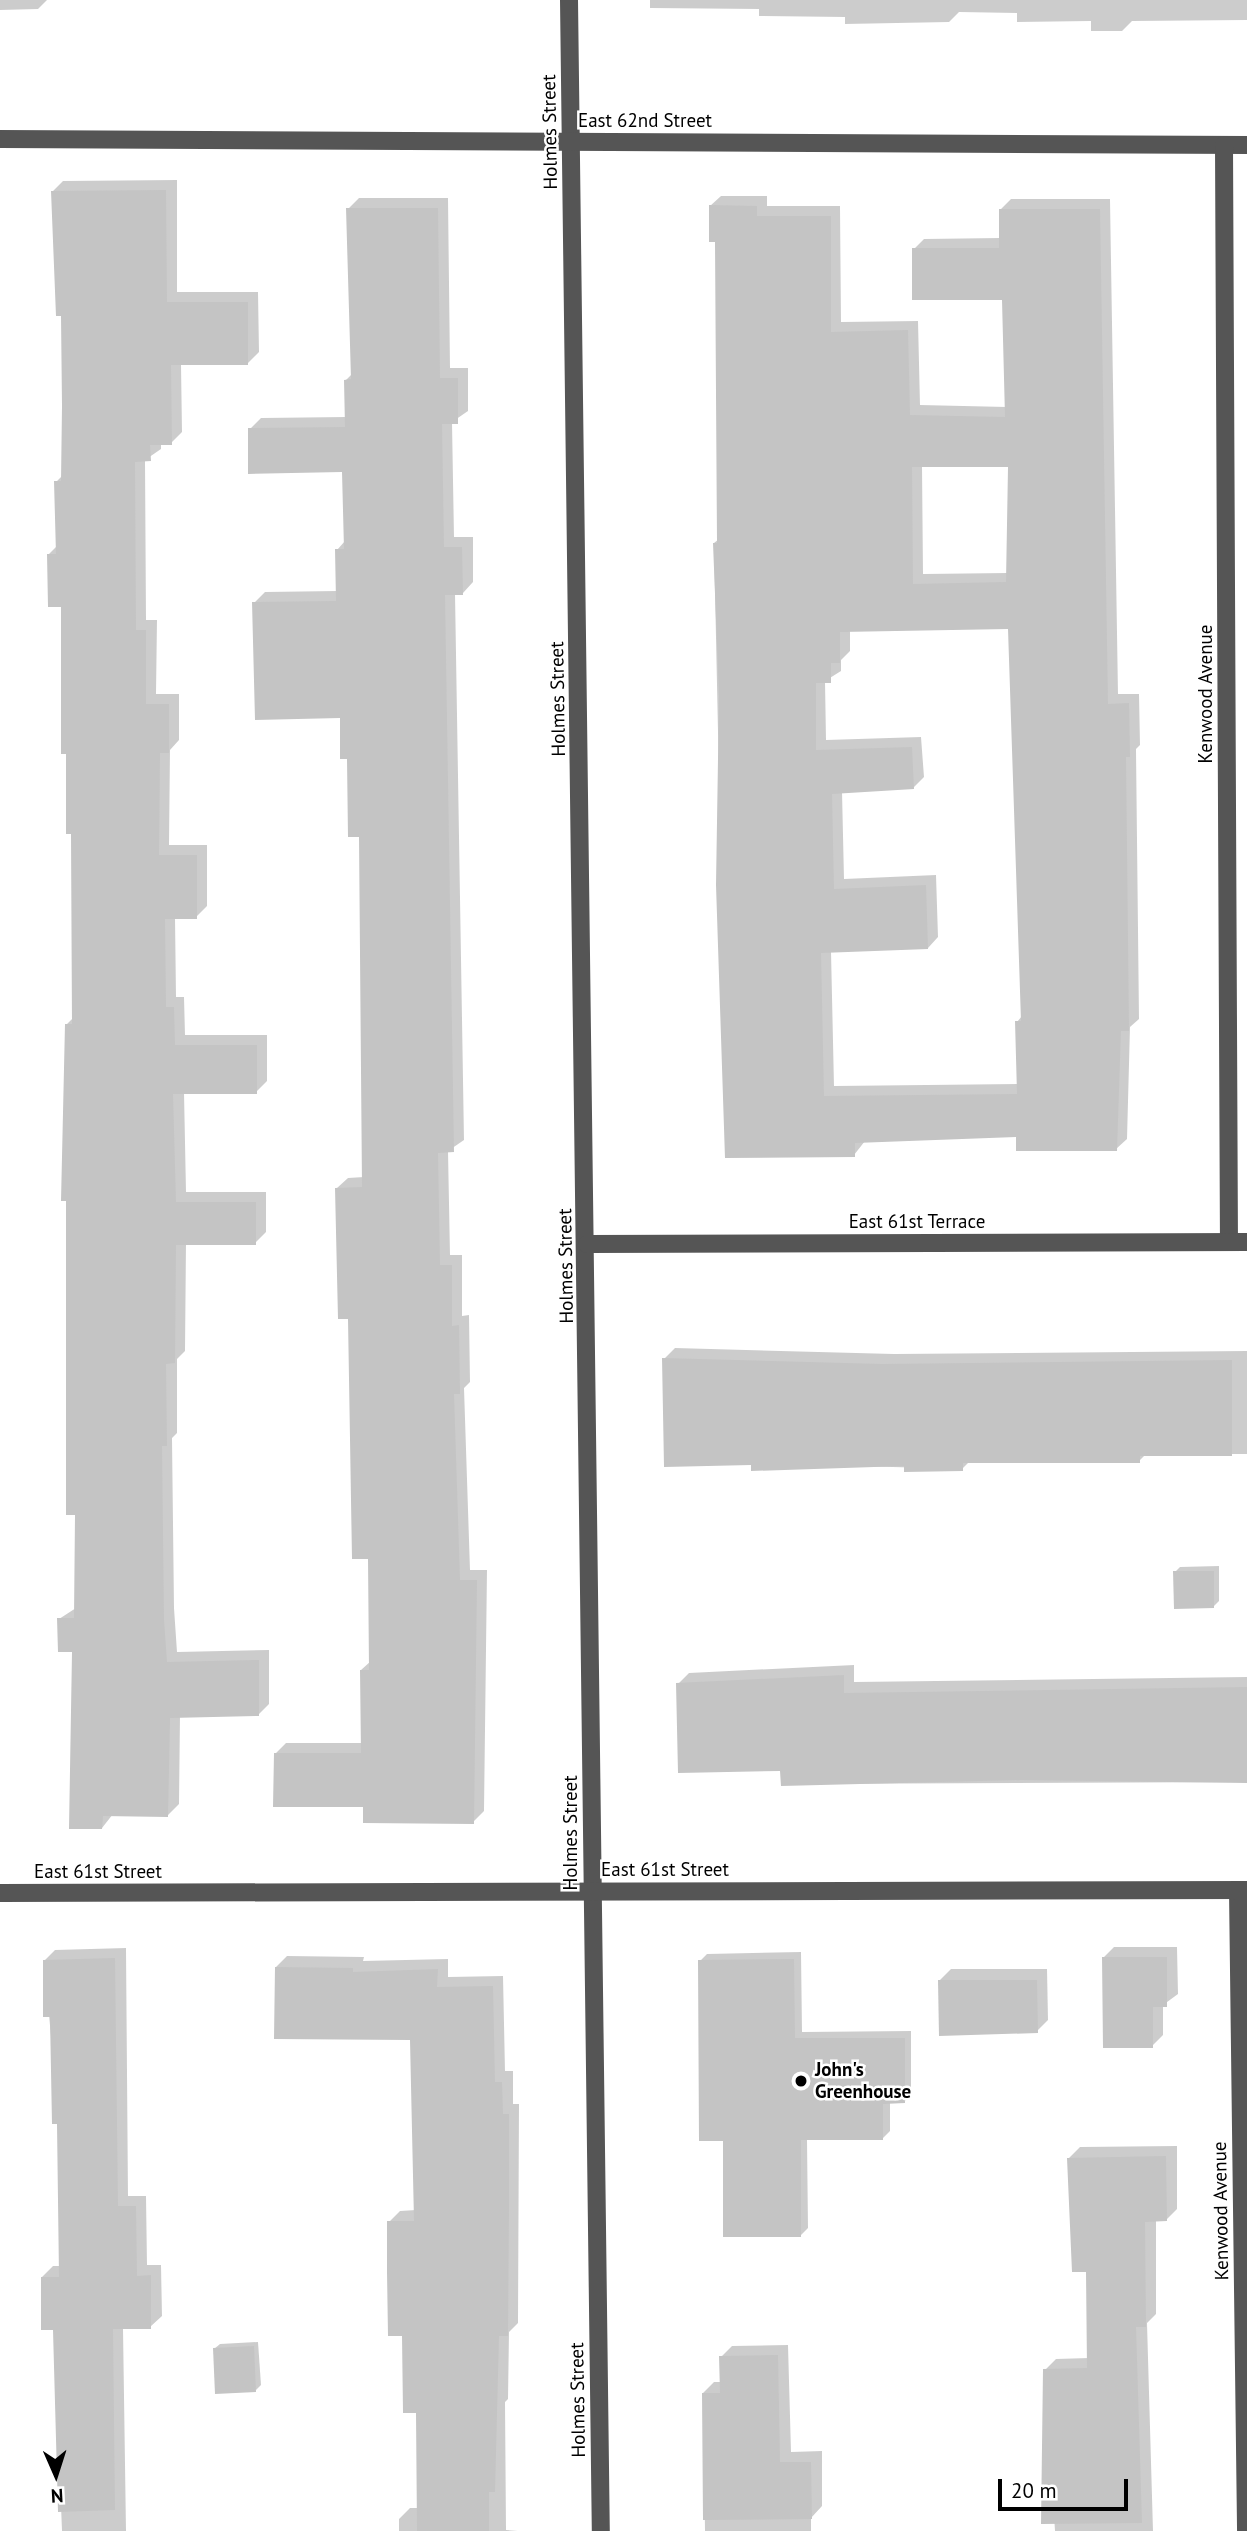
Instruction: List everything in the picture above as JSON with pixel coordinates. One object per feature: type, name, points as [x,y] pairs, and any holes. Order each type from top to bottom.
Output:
[{"type":"street","name":"Holmes Street","points":[[569,0],[587,1244],[601,2531]]},
{"type":"street","name":"East 62nd Street","points":[[0,139],[1247,145]]},
{"type":"street","name":"Kenwood Avenue","points":[[1224,145],[1238,1242]]},
{"type":"street","name":"East 61st Terrace","points":[[587,1244],[1238,1242]]},
{"type":"street","name":"Kenwood Avenue","points":[[1242,1890],[1246,2531]]},
{"type":"street","name":"East 61st Street","points":[[0,1893],[1242,1890]]},
{"type":"building","points":[[166,190],[167,302],[248,302],[248,365],[171,365],[172,445],[150,445],[151,461],[135,462],[136,630],[146,630],[146,704],[169,704],[169,753],[160,753],[159,855],[197,855],[197,919],[165,919],[166,1007],[174,1007],[175,1045],[257,1045],[257,1094],[173,1094],[176,1202],[256,1202],[256,1245],[176,1245],[175,1363],[166,1364],[167,1446],[162,1446],[164,1620],[167,1662],[259,1660],[259,1716],[170,1718],[168,1817],[103,1816],[102,1829],[69,1829],[72,1652],[58,1652],[57,1618],[74,1618],[75,1515],[66,1515],[66,1201],[61,1201],[65,1024],[72,1024],[71,834],[66,834],[66,754],[61,754],[61,607],[48,607],[47,554],[56,554],[54,481],[61,481],[62,406],[61,316],[56,316],[51,191]]},
{"type":"building","points":[[709,205],[757,206],[757,216],[831,216],[831,332],[908,330],[910,415],[1005,417],[1002,300],[912,300],[912,248],[999,248],[999,209],[1100,209],[1108,704],[1129,703],[1130,757],[1126,757],[1129,1031],[1121,1031],[1117,1151],[1016,1151],[1016,1137],[855,1143],[855,1157],[725,1158],[716,885],[719,696],[713,543],[717,543],[715,242],[709,242]],"holes":[[[912,467],[1008,467],[1006,582],[913,584]],[[1008,629],[1021,1021],[1015,1021],[1017,1094],[824,1096],[821,953],[928,949],[926,885],[834,889],[832,794],[914,789],[912,747],[816,750],[816,683],[831,683],[831,663],[840,663],[840,632]]]},
{"type":"building","points":[[346,208],[438,208],[440,378],[458,378],[458,424],[442,424],[444,547],[462,547],[463,595],[445,595],[454,1152],[438,1153],[440,1265],[452,1265],[452,1326],[459,1325],[460,1394],[454,1394],[460,1580],[477,1580],[474,1824],[363,1823],[363,1807],[273,1807],[274,1753],[361,1753],[360,1670],[369,1670],[368,1559],[352,1559],[348,1319],[338,1319],[335,1188],[362,1187],[359,837],[348,837],[347,759],[340,759],[340,718],[255,720],[252,602],[336,601],[335,549],[344,549],[342,472],[248,474],[248,428],[345,427],[344,380],[351,379]]},
{"type":"building","points":[[662,1358],[882,1364],[1232,1360],[1232,1456],[1140,1456],[1140,1463],[963,1463],[963,1471],[904,1472],[904,1466],[751,1471],[751,1465],[664,1467]]},
{"type":"building","points":[[1173,1571],[1214,1571],[1214,1608],[1174,1609]]},
{"type":"building","points":[[844,1675],[844,1693],[1247,1687],[1247,1783],[1022,1780],[781,1786],[780,1771],[678,1773],[676,1683]]},
{"type":"building","points":[[1102,1957],[1167,1957],[1167,2007],[1153,2007],[1153,2048],[1103,2048]]},
{"type":"building","points":[[115,1958],[118,2206],[136,2206],[137,2276],[151,2275],[151,2329],[113,2329],[115,2510],[58,2512],[53,2330],[41,2330],[41,2277],[59,2277],[57,2124],[52,2124],[50,2017],[43,2017],[43,1960]]},
{"type":"building","points":[[794,1959],[795,2038],[905,2038],[905,2103],[883,2104],[883,2140],[801,2140],[801,2237],[723,2237],[723,2141],[699,2141],[698,1960]]},
{"type":"building","points":[[275,1967],[353,1968],[353,1972],[438,1969],[437,1987],[493,1986],[495,2082],[502,2082],[503,2114],[509,2114],[509,2206],[508,2336],[499,2336],[495,2492],[489,2492],[489,2531],[417,2531],[416,2413],[403,2413],[402,2336],[388,2336],[387,2272],[387,2221],[414,2221],[410,2040],[274,2039]]},
{"type":"building","points":[[938,1980],[1037,1980],[1038,2033],[939,2036]]},
{"type":"building","points":[[1166,2156],[1167,2221],[1145,2222],[1146,2327],[1136,2327],[1142,2523],[1041,2524],[1043,2369],[1087,2368],[1086,2272],[1072,2272],[1067,2158]]},
{"type":"building","points":[[254,2346],[256,2392],[215,2394],[213,2348]]},
{"type":"building","points":[[778,2355],[780,2462],[811,2462],[812,2519],[703,2520],[702,2393],[720,2393],[719,2356]]},
{"type":"place","name":"John's Greenhouse","points":[[801,2081]]}]
